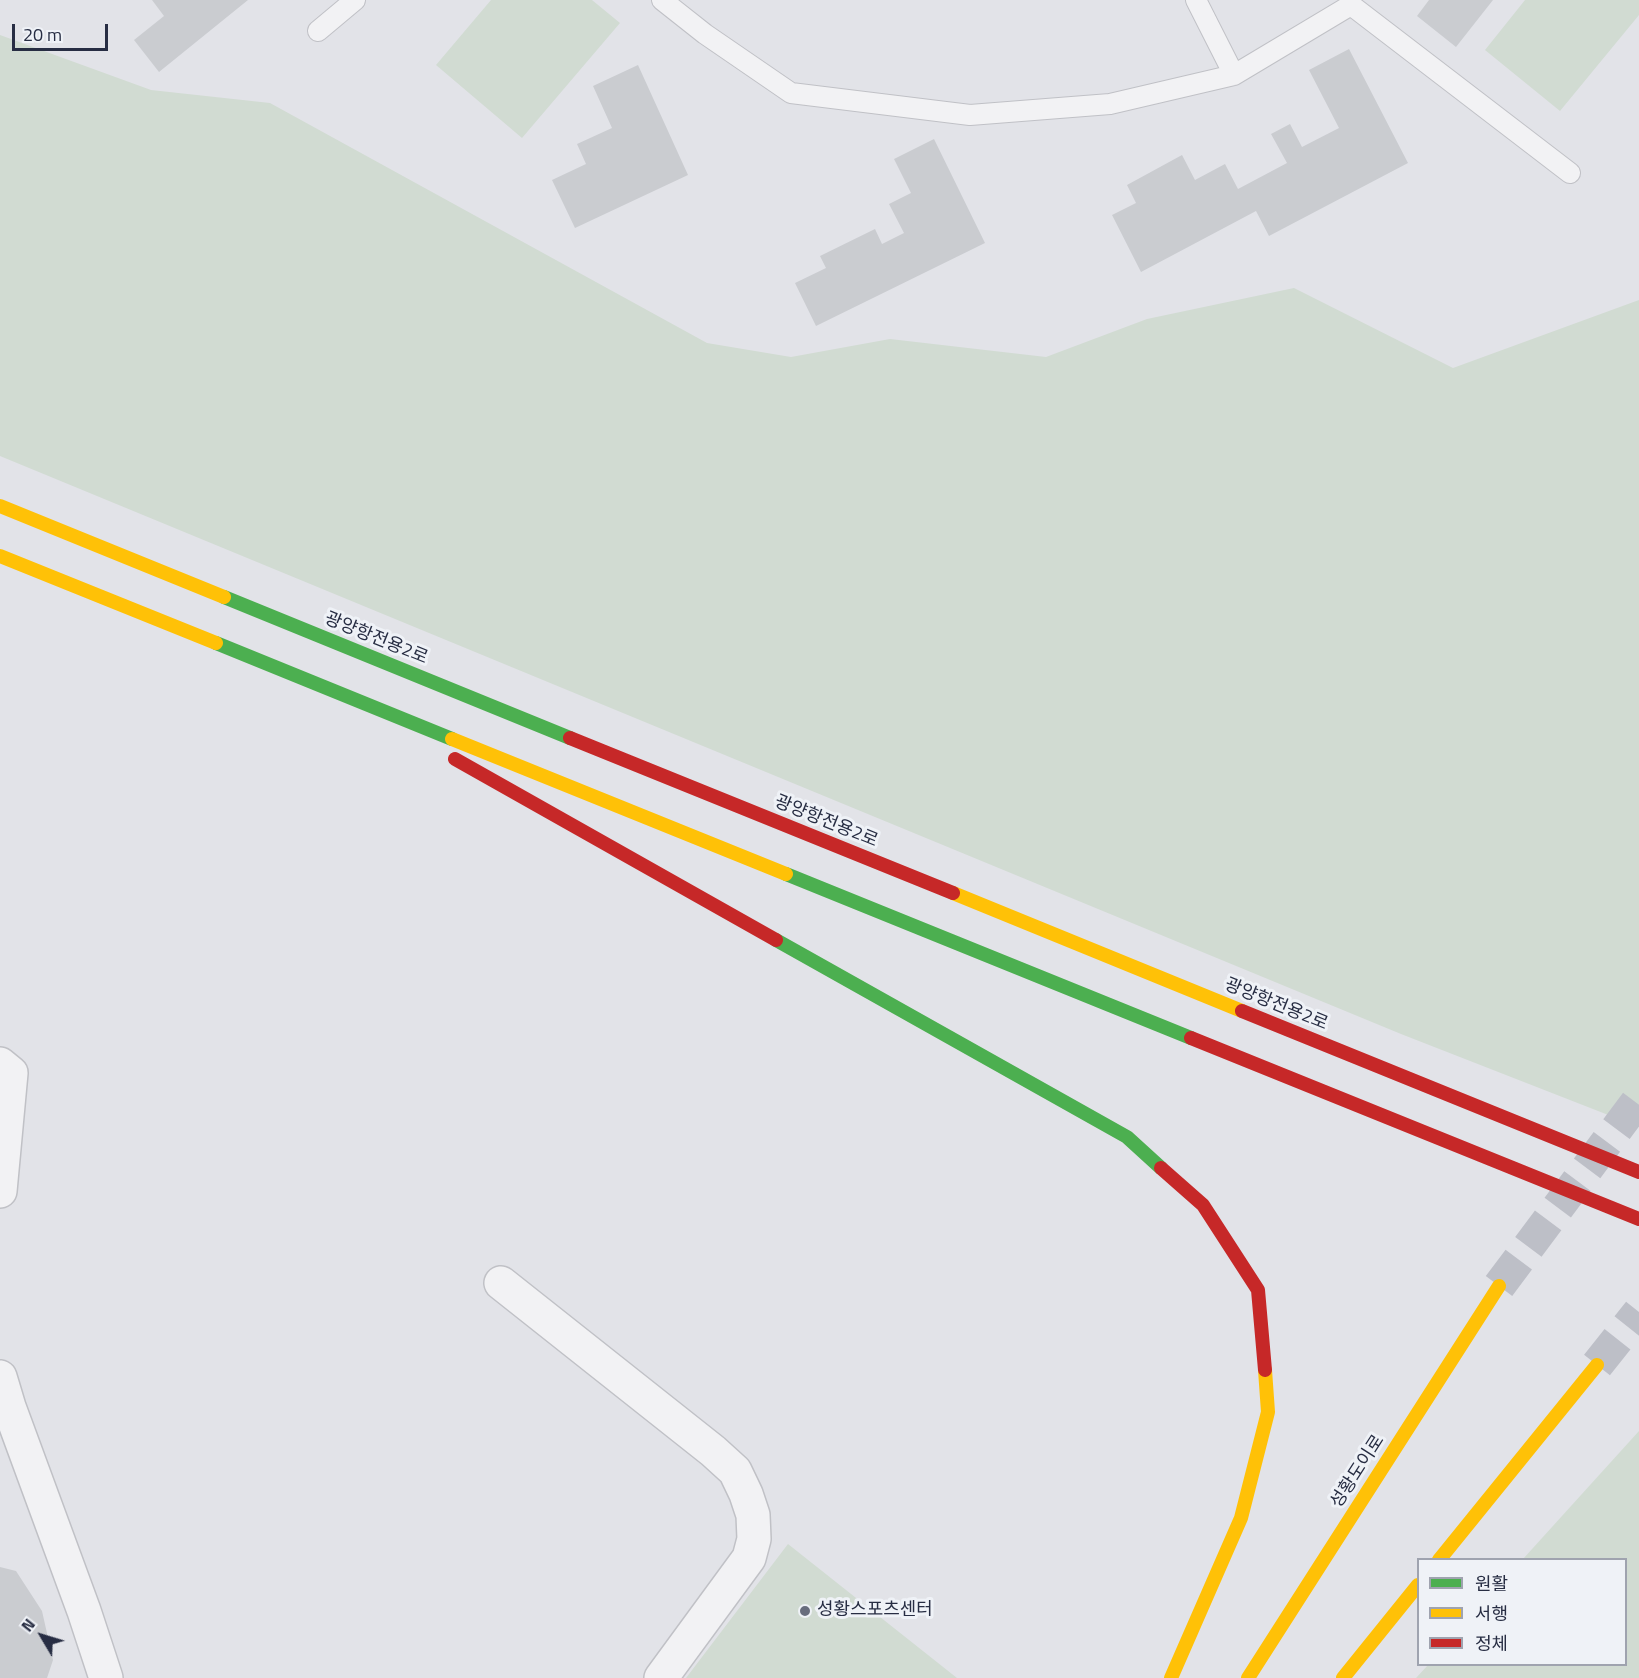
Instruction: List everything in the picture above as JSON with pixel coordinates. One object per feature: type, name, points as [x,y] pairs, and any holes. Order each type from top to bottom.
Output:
[{"type":"main road","name":"광양항전용2로","points":[[0,506],[1639,1172]]},
{"type":"main road","points":[[0,556],[1639,1219]]},
{"type":"main road","points":[[336,692],[1127,1137],[1203,1205],[1258,1290],[1268,1412],[1240,1518],[1171,1678]]},
{"type":"main road","name":"성황도이로","points":[[1248,1678],[1499,1286]]},
{"type":"main road","points":[[1441,1558],[1597,1365]]},
{"type":"main road","points":[[1343,1678],[1417,1587]]},
{"type":"street","points":[[0,1064],[11,1073],[0,1191]]},
{"type":"street","points":[[501,1283],[713,1451],[735,1471],[746,1494],[753,1515],[754,1527],[754,1539],[749,1558],[661,1678]]},
{"type":"street","points":[[0,1377],[106,1678]]},
{"type":"lane","points":[[318,31],[355,0]]},
{"type":"lane","points":[[662,0],[705,34],[791,93],[970,115],[1110,104],[1234,75],[1353,2],[1570,173]]},
{"type":"lane","points":[[1196,0],[1234,75]]},
{"type":"shaded area","points":[[491,0],[592,0],[620,23],[522,138],[436,65]]},
{"type":"shaded area","points":[[1525,0],[1639,0],[1639,15],[1560,111],[1485,50]]},
{"type":"shaded area","points":[[0,35],[151,90],[270,103],[707,343],[791,357],[890,339],[1046,357],[1147,319],[1294,288],[1453,368],[1639,300],[1639,1127],[1401,1034],[0,456]]},
{"type":"shaded area","points":[[1639,1431],[1639,1678],[1416,1678],[1427,1666],[1627,1666],[1627,1558],[1524,1558]]},
{"type":"shaded area","name":"성황스포츠센터","points":[[788,1544],[957,1678],[686,1678]]},
{"type":"building","points":[[152,0],[248,0],[159,72],[134,40],[164,16]]},
{"type":"building","points":[[1429,0],[1493,0],[1456,47],[1417,16]]},
{"type":"building","points":[[1349,49],[1408,163],[1269,236],[1256,211],[1141,272],[1112,215],[1136,203],[1127,185],[1182,155],[1195,180],[1225,164],[1238,189],[1287,163],[1271,134],[1290,124],[1302,147],[1339,128],[1309,70]]},
{"type":"building","points":[[638,65],[688,175],[575,228],[552,180],[586,164],[577,144],[612,128],[593,86]]},
{"type":"building","points":[[934,139],[985,243],[816,326],[795,283],[826,268],[820,256],[875,229],[882,244],[904,233],[889,204],[911,193],[894,159]]},
{"type":"building","points":[[0,1567],[16,1571],[42,1611],[53,1660],[47,1678],[0,1678]]},
{"type":"tunnel","points":[[1499,1286],[1639,1099]]},
{"type":"tunnel","points":[[1597,1365],[1639,1312]]},
{"type":"traffic: fast","points":[[224,597],[570,738]]},
{"type":"traffic: fast","points":[[216,643],[452,739]]},
{"type":"traffic: fast","points":[[786,874],[1191,1038]]},
{"type":"traffic: fast","points":[[776,940],[1127,1137],[1161,1168]]},
{"type":"traffic: slow","points":[[0,506],[224,597]]},
{"type":"traffic: slow","points":[[0,556],[216,643]]},
{"type":"traffic: slow","points":[[452,739],[786,874]]},
{"type":"traffic: slow","points":[[953,893],[1242,1011]]},
{"type":"traffic: slow","points":[[1248,1678],[1499,1286]]},
{"type":"traffic: slow","points":[[1441,1558],[1597,1365]]},
{"type":"traffic: slow","points":[[1171,1678],[1241,1518],[1268,1412],[1265,1370]]},
{"type":"traffic: slow","points":[[1343,1678],[1417,1586]]},
{"type":"traffic: jam","points":[[570,738],[953,893]]},
{"type":"traffic: jam","points":[[455,759],[776,940]]},
{"type":"traffic: jam","points":[[1242,1011],[1639,1172]]},
{"type":"traffic: jam","points":[[1191,1038],[1639,1219]]},
{"type":"traffic: jam","points":[[1161,1168],[1203,1205],[1258,1290],[1265,1370]]},
{"type":"place","name":"성황스포츠센터","points":[[805,1611]]}]
